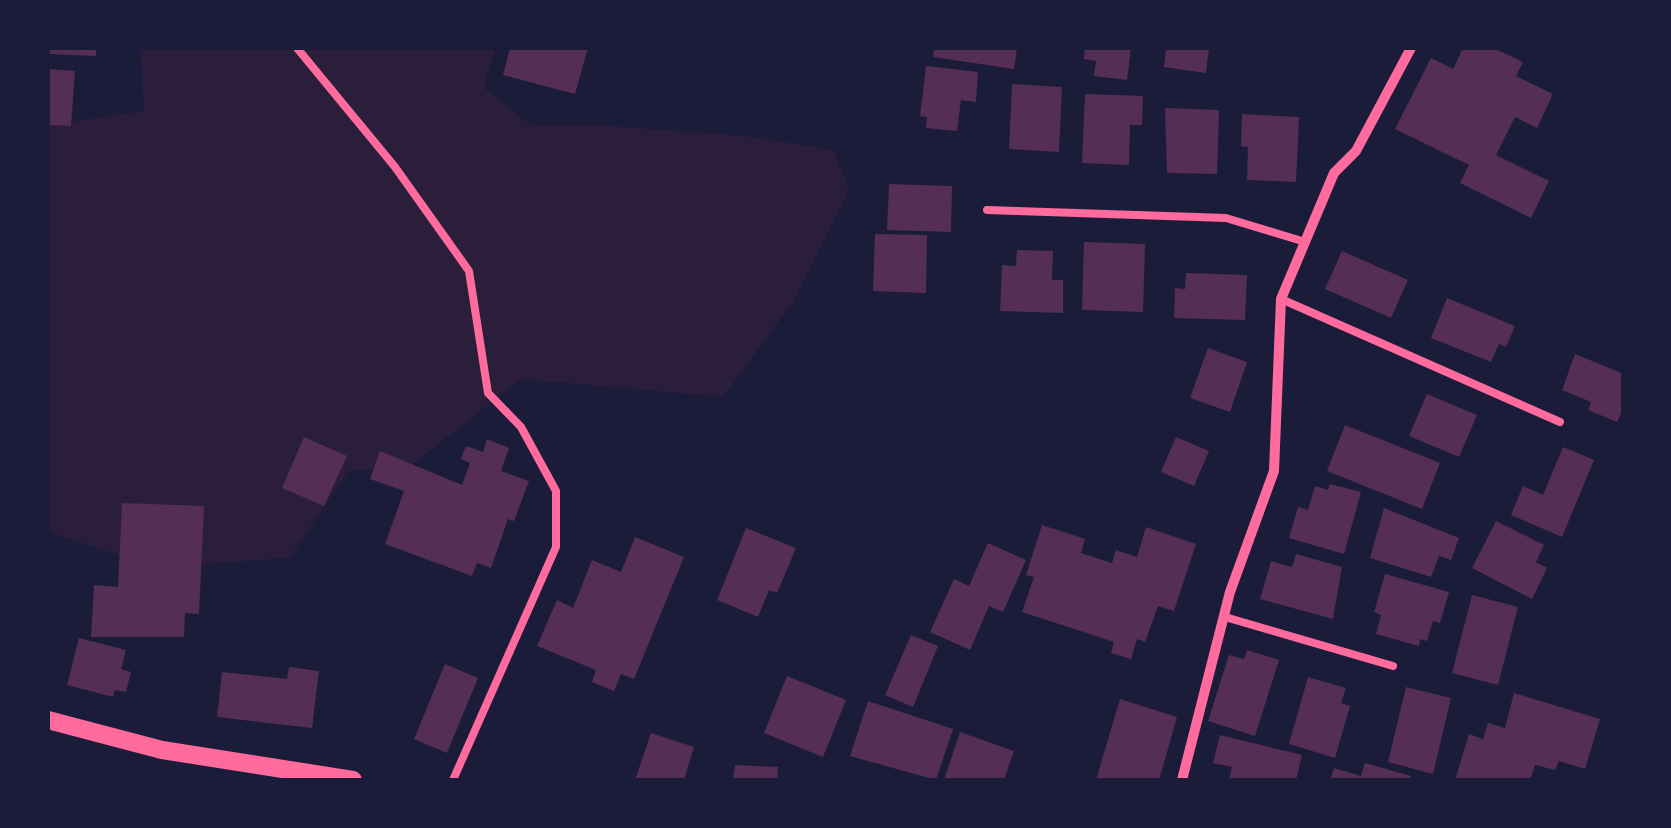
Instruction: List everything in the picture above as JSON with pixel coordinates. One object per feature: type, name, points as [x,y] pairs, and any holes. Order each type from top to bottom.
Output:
[{"type":"street","points":[[1182,780],[1225,618],[1274,471],[1280,299],[1334,173],[1356,151],[1411,48]]},
{"type":"street","points":[[48,720],[162,750],[354,780]]},
{"type":"lane","points":[[297,48],[395,167],[469,271],[488,393],[521,427],[556,491],[556,547],[453,780]]},
{"type":"lane","points":[[987,210],[1226,218],[1302,241]]},
{"type":"lane","points":[[1280,299],[1560,422]]},
{"type":"lane","points":[[1225,618],[1394,666]]},
{"type":"shaded area","points":[[140,48],[495,48],[484,88],[532,126],[597,125],[746,136],[834,150],[849,190],[793,302],[723,397],[521,379],[412,465],[348,471],[290,558],[156,567],[52,533],[48,527],[48,125],[144,111]]},
{"type":"building","points":[[48,48],[96,48],[96,56],[48,54]]},
{"type":"building","points":[[510,48],[588,48],[575,94],[503,75]]},
{"type":"building","points":[[934,48],[1017,48],[1014,69],[933,57]]},
{"type":"building","points":[[1085,48],[1131,48],[1127,80],[1094,76],[1096,61],[1084,59]]},
{"type":"building","points":[[1166,48],[1209,48],[1206,73],[1164,67]]},
{"type":"building","points":[[1463,48],[1493,48],[1523,62],[1516,76],[1553,94],[1537,128],[1515,117],[1496,155],[1549,181],[1531,218],[1460,183],[1469,165],[1395,129],[1431,58],[1453,69]]},
{"type":"building","points":[[926,66],[978,72],[976,102],[961,100],[957,131],[926,128],[927,117],[920,116]]},
{"type":"building","points":[[48,69],[75,71],[71,126],[48,125]]},
{"type":"building","points":[[1012,84],[1062,87],[1059,152],[1009,149]]},
{"type":"building","points":[[1085,94],[1143,96],[1142,125],[1130,125],[1129,165],[1082,163]]},
{"type":"building","points":[[1165,108],[1219,110],[1217,174],[1167,173]]},
{"type":"building","points":[[1242,114],[1299,117],[1296,182],[1247,180],[1248,147],[1241,146]]},
{"type":"building","points":[[889,184],[952,186],[951,232],[887,230]]},
{"type":"building","points":[[875,234],[927,235],[926,293],[873,291]]},
{"type":"building","points":[[1084,242],[1145,244],[1143,312],[1082,310]]},
{"type":"building","points":[[1017,250],[1053,251],[1052,280],[1063,280],[1063,313],[1000,311],[1002,265],[1016,266]]},
{"type":"building","points":[[1342,251],[1408,280],[1391,318],[1325,289]]},
{"type":"building","points":[[1186,273],[1247,275],[1245,320],[1174,318],[1175,288],[1185,289]]},
{"type":"building","points":[[1447,298],[1515,326],[1506,347],[1499,344],[1491,362],[1431,338]]},
{"type":"building","points":[[1208,348],[1247,362],[1230,412],[1190,398]]},
{"type":"building","points":[[1575,354],[1624,374],[1624,407],[1617,422],[1588,410],[1591,402],[1562,390]]},
{"type":"building","points":[[1427,394],[1477,415],[1459,457],[1409,436]]},
{"type":"building","points":[[1345,425],[1440,463],[1422,509],[1327,471]]},
{"type":"building","points":[[304,437],[347,456],[324,506],[282,488]]},
{"type":"building","points":[[1176,437],[1209,451],[1194,486],[1161,472]]},
{"type":"building","points":[[487,439],[509,448],[501,471],[529,481],[514,521],[508,519],[491,568],[477,563],[472,576],[385,544],[404,491],[370,479],[380,451],[462,485],[470,463],[461,459],[466,446],[483,452]]},
{"type":"building","points":[[1563,447],[1594,460],[1562,537],[1511,515],[1523,486],[1543,495]]},
{"type":"building","points":[[1330,484],[1361,492],[1344,554],[1289,538],[1298,507],[1308,510],[1315,486],[1328,490]]},
{"type":"building","points":[[122,503],[204,506],[199,614],[185,613],[184,637],[91,637],[94,585],[118,587]]},
{"type":"building","points":[[1384,508],[1459,538],[1451,560],[1439,556],[1431,577],[1370,558]]},
{"type":"building","points":[[1496,521],[1544,545],[1536,562],[1547,568],[1532,599],[1472,568]]},
{"type":"building","points":[[1042,525],[1085,539],[1081,553],[1112,563],[1116,550],[1137,557],[1146,527],[1196,544],[1174,611],[1158,606],[1145,642],[1137,639],[1131,659],[1111,653],[1114,642],[1022,612],[1034,577],[1026,575]]},
{"type":"building","points":[[746,528],[796,548],[777,593],[769,590],[758,617],[717,600]]},
{"type":"building","points":[[635,537],[684,557],[634,679],[621,674],[614,691],[592,682],[596,670],[537,646],[557,600],[573,608],[592,560],[621,572]]},
{"type":"building","points":[[988,543],[1026,560],[1003,612],[989,606],[970,650],[930,632],[954,579],[969,586]]},
{"type":"building","points":[[1296,554],[1342,567],[1333,619],[1260,599],[1271,561],[1292,567]]},
{"type":"building","points":[[1385,574],[1449,592],[1440,623],[1433,621],[1427,641],[1420,639],[1419,646],[1376,634],[1381,615],[1374,612]]},
{"type":"building","points":[[1472,595],[1518,607],[1498,685],[1452,673]]},
{"type":"building","points":[[911,635],[938,646],[913,707],[885,695]]},
{"type":"building","points":[[79,638],[126,650],[121,669],[131,672],[126,692],[115,690],[113,697],[67,685]]},
{"type":"building","points":[[1247,650],[1279,660],[1255,736],[1208,721],[1229,655],[1244,659]]},
{"type":"building","points":[[445,664],[478,678],[447,753],[414,739]]},
{"type":"building","points":[[289,667],[319,671],[312,728],[217,717],[222,672],[287,679]]},
{"type":"building","points":[[787,676],[846,700],[823,757],[764,733]]},
{"type":"building","points":[[1308,677],[1346,688],[1341,703],[1350,706],[1335,758],[1289,744]]},
{"type":"building","points":[[1406,687],[1451,698],[1433,774],[1388,762]]},
{"type":"building","points":[[1514,693],[1600,719],[1585,769],[1559,761],[1555,770],[1535,765],[1530,780],[1455,780],[1469,734],[1483,739],[1488,723],[1505,728]]},
{"type":"building","points":[[1120,699],[1177,717],[1159,780],[1096,780]]},
{"type":"building","points":[[868,701],[953,729],[936,780],[850,756]]},
{"type":"building","points":[[960,732],[1014,751],[1004,780],[944,780]]},
{"type":"building","points":[[651,733],[694,747],[684,780],[635,780]]},
{"type":"building","points":[[1220,735],[1302,755],[1296,780],[1229,780],[1232,767],[1213,763]]},
{"type":"building","points":[[1365,763],[1411,776],[1410,780],[1330,780],[1334,768],[1361,776]]},
{"type":"building","points":[[735,765],[778,767],[777,780],[733,780]]}]
